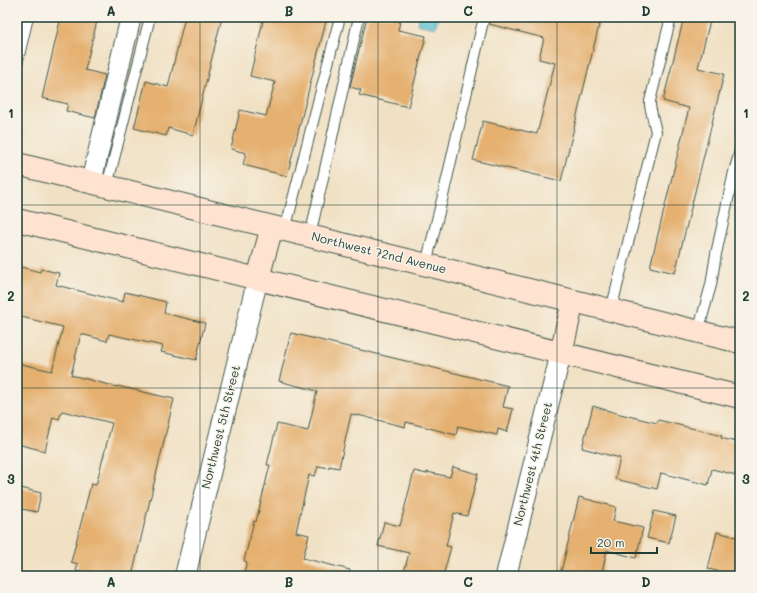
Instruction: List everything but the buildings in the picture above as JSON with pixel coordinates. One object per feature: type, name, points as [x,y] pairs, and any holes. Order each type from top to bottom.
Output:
[{"type":"main road","name":"Northwest 72nd Avenue","points":[[17,164],[740,342]]},
{"type":"main road","points":[[17,220],[740,397]]},
{"type":"main road","points":[[258,278],[279,228]]},
{"type":"main road","points":[[561,353],[573,300]]},
{"type":"street","points":[[99,184],[131,17]]},
{"type":"street","name":"Northwest 5th Street","points":[[185,576],[258,278]]},
{"type":"street","name":"Northwest 4th Street","points":[[506,576],[561,353]]},
{"type":"lane","points":[[17,64],[28,17]]},
{"type":"lane","points":[[99,184],[150,17]]},
{"type":"lane","points":[[279,228],[340,17]]},
{"type":"lane","points":[[310,236],[359,17]]},
{"type":"lane","points":[[426,264],[484,17]]},
{"type":"lane","points":[[611,310],[656,132],[650,101],[671,17]]},
{"type":"lane","points":[[698,332],[711,285],[716,254],[740,151]]},
{"type":"water","points":[[419,17],[438,17],[435,28],[417,24]]}]
